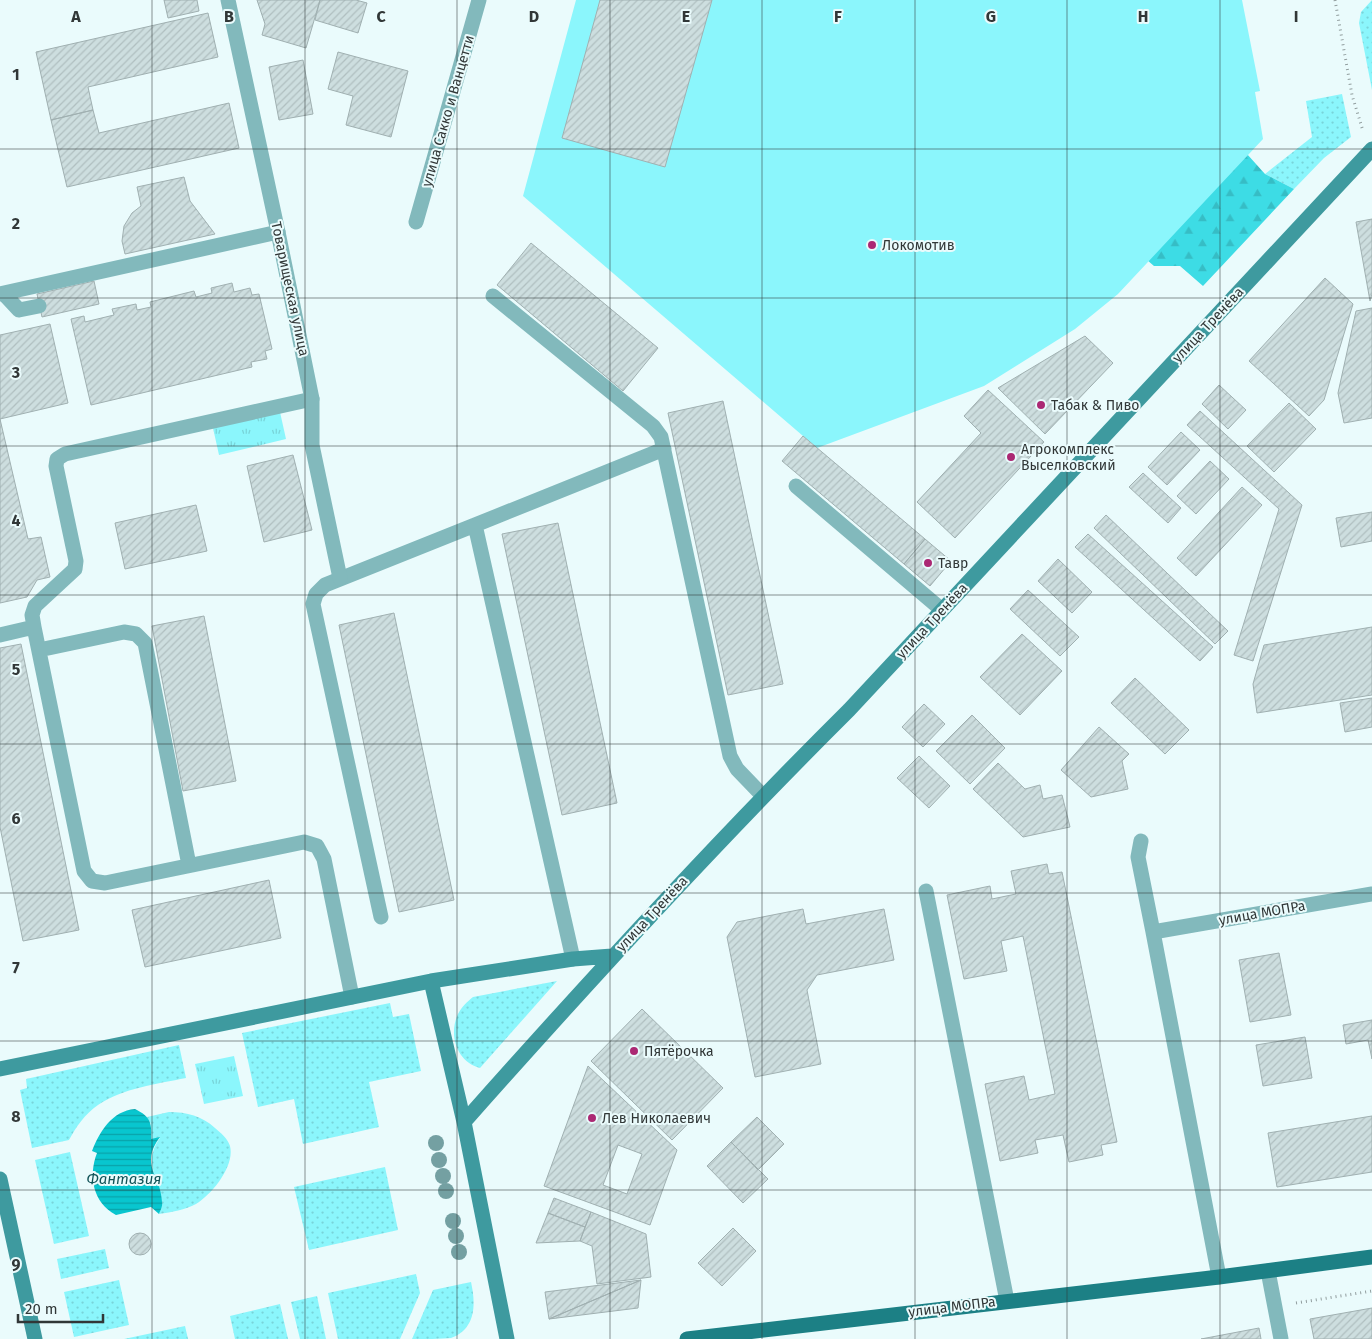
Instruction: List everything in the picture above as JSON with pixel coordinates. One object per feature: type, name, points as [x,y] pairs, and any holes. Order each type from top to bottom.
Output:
[{"type":"main road","name":"улица МОПРа","points":[[686,1339],[1218,1277],[1372,1257]]},
{"type":"street","name":"Товарищеская улица","points":[[228,0],[312,399],[312,445],[340,578]]},
{"type":"street","name":"улица Сакко и Ванцетти","points":[[416,222],[479,0]]},
{"type":"street","name":"улица Тренёва","points":[[0,1069],[431,981],[573,959],[612,956],[763,796],[849,710],[1371,150]]},
{"type":"street","points":[[2,294],[278,232]]},
{"type":"street","points":[[2,294],[19,310],[40,306]]},
{"type":"street","points":[[494,296],[653,426],[661,437],[730,756],[737,770],[763,796]]},
{"type":"street","points":[[312,399],[65,454],[57,458],[56,466],[76,561],[75,569],[35,606],[32,615],[84,871],[92,881],[105,883],[304,842],[317,846],[324,859],[352,997]]},
{"type":"street","points":[[381,917],[313,604],[316,594],[325,584],[664,449]]},
{"type":"street","points":[[796,486],[942,610]]},
{"type":"street","points":[[475,525],[573,959]]},
{"type":"street","points":[[0,634],[34,627]]},
{"type":"street","points":[[38,650],[124,632],[136,634],[144,643],[189,865]]},
{"type":"street","points":[[1141,841],[1138,857],[1218,1277]]},
{"type":"street","points":[[926,891],[1007,1301]]},
{"type":"street","name":"улица МОПРа","points":[[1153,932],[1372,894]]},
{"type":"street","points":[[464,1122],[612,956]]},
{"type":"street","points":[[431,981],[464,1122],[508,1339]]},
{"type":"street","points":[[0,1179],[35,1339]]},
{"type":"street","points":[[1268,1271],[1280,1339]]},
{"type":"path","points":[[1336,0],[1352,95],[1371,150]]},
{"type":"path","points":[[1274,1306],[1372,1291]]},
{"type":"green space","name":"Локомотив","points":[[576,0],[1242,0],[1260,91],[1255,92],[1263,139],[1118,294],[1075,329],[984,386],[817,448],[523,196]]},
{"type":"green space","points":[[1372,0],[1372,90],[1359,23],[1361,12]]},
{"type":"green space","points":[[1342,94],[1351,137],[1324,158],[1294,189],[1265,174],[1312,137],[1306,101]]},
{"type":"green space","points":[[1238,144],[1265,174],[1294,189],[1203,286],[1180,266],[1154,266],[1110,228]]},
{"type":"green space","points":[[280,412],[286,439],[219,455],[213,428]]},
{"type":"green space","points":[[557,981],[480,1068],[472,1065],[460,1054],[455,1039],[455,1022],[461,1009],[473,997]]},
{"type":"green space","points":[[390,1003],[393,1017],[409,1014],[421,1071],[369,1082],[379,1127],[303,1144],[294,1099],[258,1107],[242,1033]]},
{"type":"green space","points":[[179,1045],[186,1078],[140,1087],[118,1094],[89,1112],[69,1140],[32,1148],[20,1090],[27,1088],[26,1079]]},
{"type":"green space","points":[[234,1056],[243,1096],[204,1104],[195,1064]]},
{"type":"green space","points":[[169,1112],[194,1115],[205,1120],[228,1141],[231,1154],[226,1171],[209,1194],[187,1208],[159,1214],[160,1194],[152,1158],[160,1138],[151,1140],[151,1124],[147,1117]]},
{"type":"green space","points":[[70,1152],[89,1236],[54,1244],[35,1160]]},
{"type":"green space","points":[[385,1167],[398,1230],[309,1250],[294,1187]]},
{"type":"green space","points":[[105,1249],[109,1268],[61,1279],[57,1259]]},
{"type":"green space","points":[[416,1274],[420,1293],[400,1339],[338,1339],[328,1293]]},
{"type":"green space","points":[[119,1280],[129,1325],[74,1337],[64,1292]]},
{"type":"green space","points":[[471,1282],[474,1299],[472,1315],[465,1329],[451,1338],[412,1339],[433,1290]]},
{"type":"green space","points":[[317,1296],[326,1339],[300,1339],[291,1302]]},
{"type":"green space","points":[[280,1304],[288,1339],[235,1339],[230,1316]]},
{"type":"green space","points":[[185,1326],[188,1339],[124,1339]]},
{"type":"water","name":"Фантазия","points":[[135,1109],[149,1121],[151,1139],[160,1137],[151,1155],[151,1163],[161,1193],[162,1205],[159,1214],[151,1207],[116,1215],[102,1203],[93,1180],[94,1162],[97,1153],[92,1151],[103,1129],[113,1118]]},
{"type":"building","points":[[164,0],[197,0],[199,11],[168,18]]},
{"type":"building","points":[[257,0],[320,0],[306,48],[262,35],[265,24]]},
{"type":"building","points":[[320,0],[356,0],[367,3],[358,33],[315,20]]},
{"type":"building","points":[[600,0],[712,0],[665,167],[562,138]]},
{"type":"building","points":[[208,13],[218,57],[88,87],[93,110],[51,120],[36,52]]},
{"type":"building","points":[[338,52],[408,71],[391,137],[346,125],[353,96],[328,89]]},
{"type":"building","points":[[303,60],[313,114],[279,120],[269,67]]},
{"type":"building","points":[[229,103],[239,148],[67,187],[51,120],[93,110],[99,133]]},
{"type":"building","points":[[184,177],[190,201],[215,234],[125,254],[122,241],[124,226],[132,213],[141,206],[137,187]]},
{"type":"building","points":[[1372,219],[1372,294],[1370,301],[1356,222]]},
{"type":"building","points":[[531,243],[658,348],[623,391],[497,285]]},
{"type":"building","points":[[1325,278],[1353,304],[1324,400],[1309,416],[1249,361]]},
{"type":"building","points":[[94,281],[99,304],[42,317],[37,294]]},
{"type":"building","points":[[232,283],[234,292],[250,288],[252,295],[259,294],[272,349],[265,351],[267,359],[251,362],[252,367],[91,405],[71,319],[84,316],[85,322],[114,315],[112,309],[136,304],[137,310],[151,307],[150,302],[194,291],[196,297],[212,293],[211,288]]},
{"type":"building","points":[[1372,308],[1372,418],[1344,423],[1338,393],[1356,311]]},
{"type":"building","points":[[50,324],[68,403],[0,419],[0,335]]},
{"type":"building","points":[[1085,336],[1113,363],[1045,434],[998,388]]},
{"type":"building","points":[[1219,385],[1246,410],[1228,429],[1202,404]]},
{"type":"building","points":[[988,390],[1044,442],[955,538],[917,502],[981,433],[964,416]]},
{"type":"building","points":[[723,401],[783,684],[728,695],[668,413]]},
{"type":"building","points":[[1289,403],[1316,429],[1274,472],[1247,446]]},
{"type":"building","points":[[1200,411],[1302,505],[1253,661],[1234,655],[1279,509],[1187,425]]},
{"type":"building","points":[[0,419],[28,539],[41,537],[50,577],[37,580],[27,597],[0,603]]},
{"type":"building","points":[[1181,432],[1200,450],[1167,485],[1148,467]]},
{"type":"building","points":[[803,436],[925,539],[904,564],[782,461]]},
{"type":"building","points":[[293,455],[312,530],[264,542],[247,466]]},
{"type":"building","points":[[1210,461],[1229,479],[1196,514],[1177,496]]},
{"type":"building","points":[[1143,473],[1181,508],[1168,523],[1129,487]]},
{"type":"building","points":[[1242,487],[1262,505],[1196,576],[1177,558]]},
{"type":"building","points":[[196,505],[207,551],[125,569],[115,523]]},
{"type":"building","points":[[1372,512],[1372,541],[1341,547],[1336,518]]},
{"type":"building","points":[[1106,515],[1228,631],[1215,644],[1094,528]]},
{"type":"building","points":[[558,523],[617,803],[562,815],[502,534]]},
{"type":"building","points":[[1088,534],[1213,647],[1200,661],[1075,547]]},
{"type":"building","name":"Тавр","points":[[925,539],[951,561],[930,586],[904,564]]},
{"type":"building","points":[[1058,559],[1092,592],[1072,613],[1038,581]]},
{"type":"building","points":[[1028,590],[1079,637],[1060,656],[1010,609]]},
{"type":"building","points":[[394,613],[454,900],[399,912],[339,625]]},
{"type":"building","points":[[204,616],[236,781],[183,791],[152,626]]},
{"type":"building","points":[[1372,627],[1372,695],[1257,713],[1253,684],[1264,645]]},
{"type":"building","points":[[1022,634],[1062,671],[1020,715],[980,677]]},
{"type":"building","points":[[21,644],[79,930],[23,941],[0,827],[0,648]]},
{"type":"building","points":[[1135,678],[1189,730],[1165,754],[1111,703]]},
{"type":"building","points":[[1372,698],[1372,727],[1345,732],[1340,703]]},
{"type":"building","points":[[924,704],[945,724],[923,747],[902,727]]},
{"type":"building","points":[[972,715],[1005,748],[970,784],[936,751]]},
{"type":"building","points":[[1099,727],[1129,754],[1122,761],[1128,789],[1091,797],[1061,770]]},
{"type":"building","points":[[919,756],[950,786],[929,808],[897,778]]},
{"type":"building","points":[[998,763],[1025,789],[1040,785],[1043,799],[1062,795],[1070,827],[1023,837],[973,789]]},
{"type":"building","points":[[1047,864],[1049,874],[1062,872],[1117,1142],[1101,1145],[1103,1155],[1069,1162],[1063,1135],[1035,1140],[1038,1153],[1000,1161],[985,1084],[1024,1076],[1029,1100],[1055,1094],[1023,936],[1001,941],[1007,971],[964,979],[947,895],[990,886],[992,899],[1016,894],[1011,871]]},
{"type":"building","points":[[269,880],[281,938],[145,967],[132,910]]},
{"type":"building","points":[[803,909],[806,924],[884,909],[894,960],[817,975],[807,990],[821,1064],[755,1077],[727,937],[737,922]]},
{"type":"building","points":[[1279,953],[1291,1015],[1250,1022],[1239,960]]},
{"type":"building","points":[[642,1009],[723,1088],[672,1140],[591,1061]]},
{"type":"building","points":[[1372,1020],[1372,1059],[1368,1040],[1346,1044],[1343,1025]]},
{"type":"building","points":[[1305,1037],[1312,1078],[1263,1086],[1256,1045]]},
{"type":"building","points":[[588,1066],[677,1150],[650,1225],[544,1186]],"holes":[[[618,1145],[642,1154],[627,1194],[603,1185]]]},
{"type":"building","points":[[1372,1116],[1372,1172],[1277,1187],[1268,1133]]},
{"type":"building","points":[[757,1117],[784,1144],[758,1170],[731,1142]]},
{"type":"building","points":[[731,1142],[768,1179],[743,1203],[707,1166]]},
{"type":"building","points":[[554,1198],[591,1212],[585,1227],[548,1213]]},
{"type":"building","points":[[591,1212],[646,1234],[651,1277],[597,1284],[592,1246],[580,1241]]},
{"type":"building","points":[[548,1213],[585,1227],[580,1241],[536,1243]]},
{"type":"building","points":[[733,1228],[756,1251],[722,1286],[698,1263]]},
{"type":"building","points":[[140,1233],[148,1236],[151,1244],[148,1252],[140,1255],[132,1252],[129,1244],[132,1236]]},
{"type":"building","points":[[641,1280],[638,1308],[549,1319]]},
{"type":"building","points":[[641,1280],[549,1319],[545,1292]]},
{"type":"building","points":[[1372,1308],[1372,1339],[1314,1339],[1310,1319]]},
{"type":"building","points":[[1259,1328],[1261,1339],[1201,1339]]},
{"type":"place","name":"Локомотив","points":[[872,245]]},
{"type":"place","name":"Табак & Пиво","points":[[1041,405]]},
{"type":"place","name":"Агрокомплекс Выселковский","points":[[1011,457]]},
{"type":"place","name":"Тавр","points":[[928,563]]},
{"type":"place","name":"Пятёрочка","points":[[634,1051]]},
{"type":"place","name":"Лев Николаевич","points":[[592,1118]]}]
